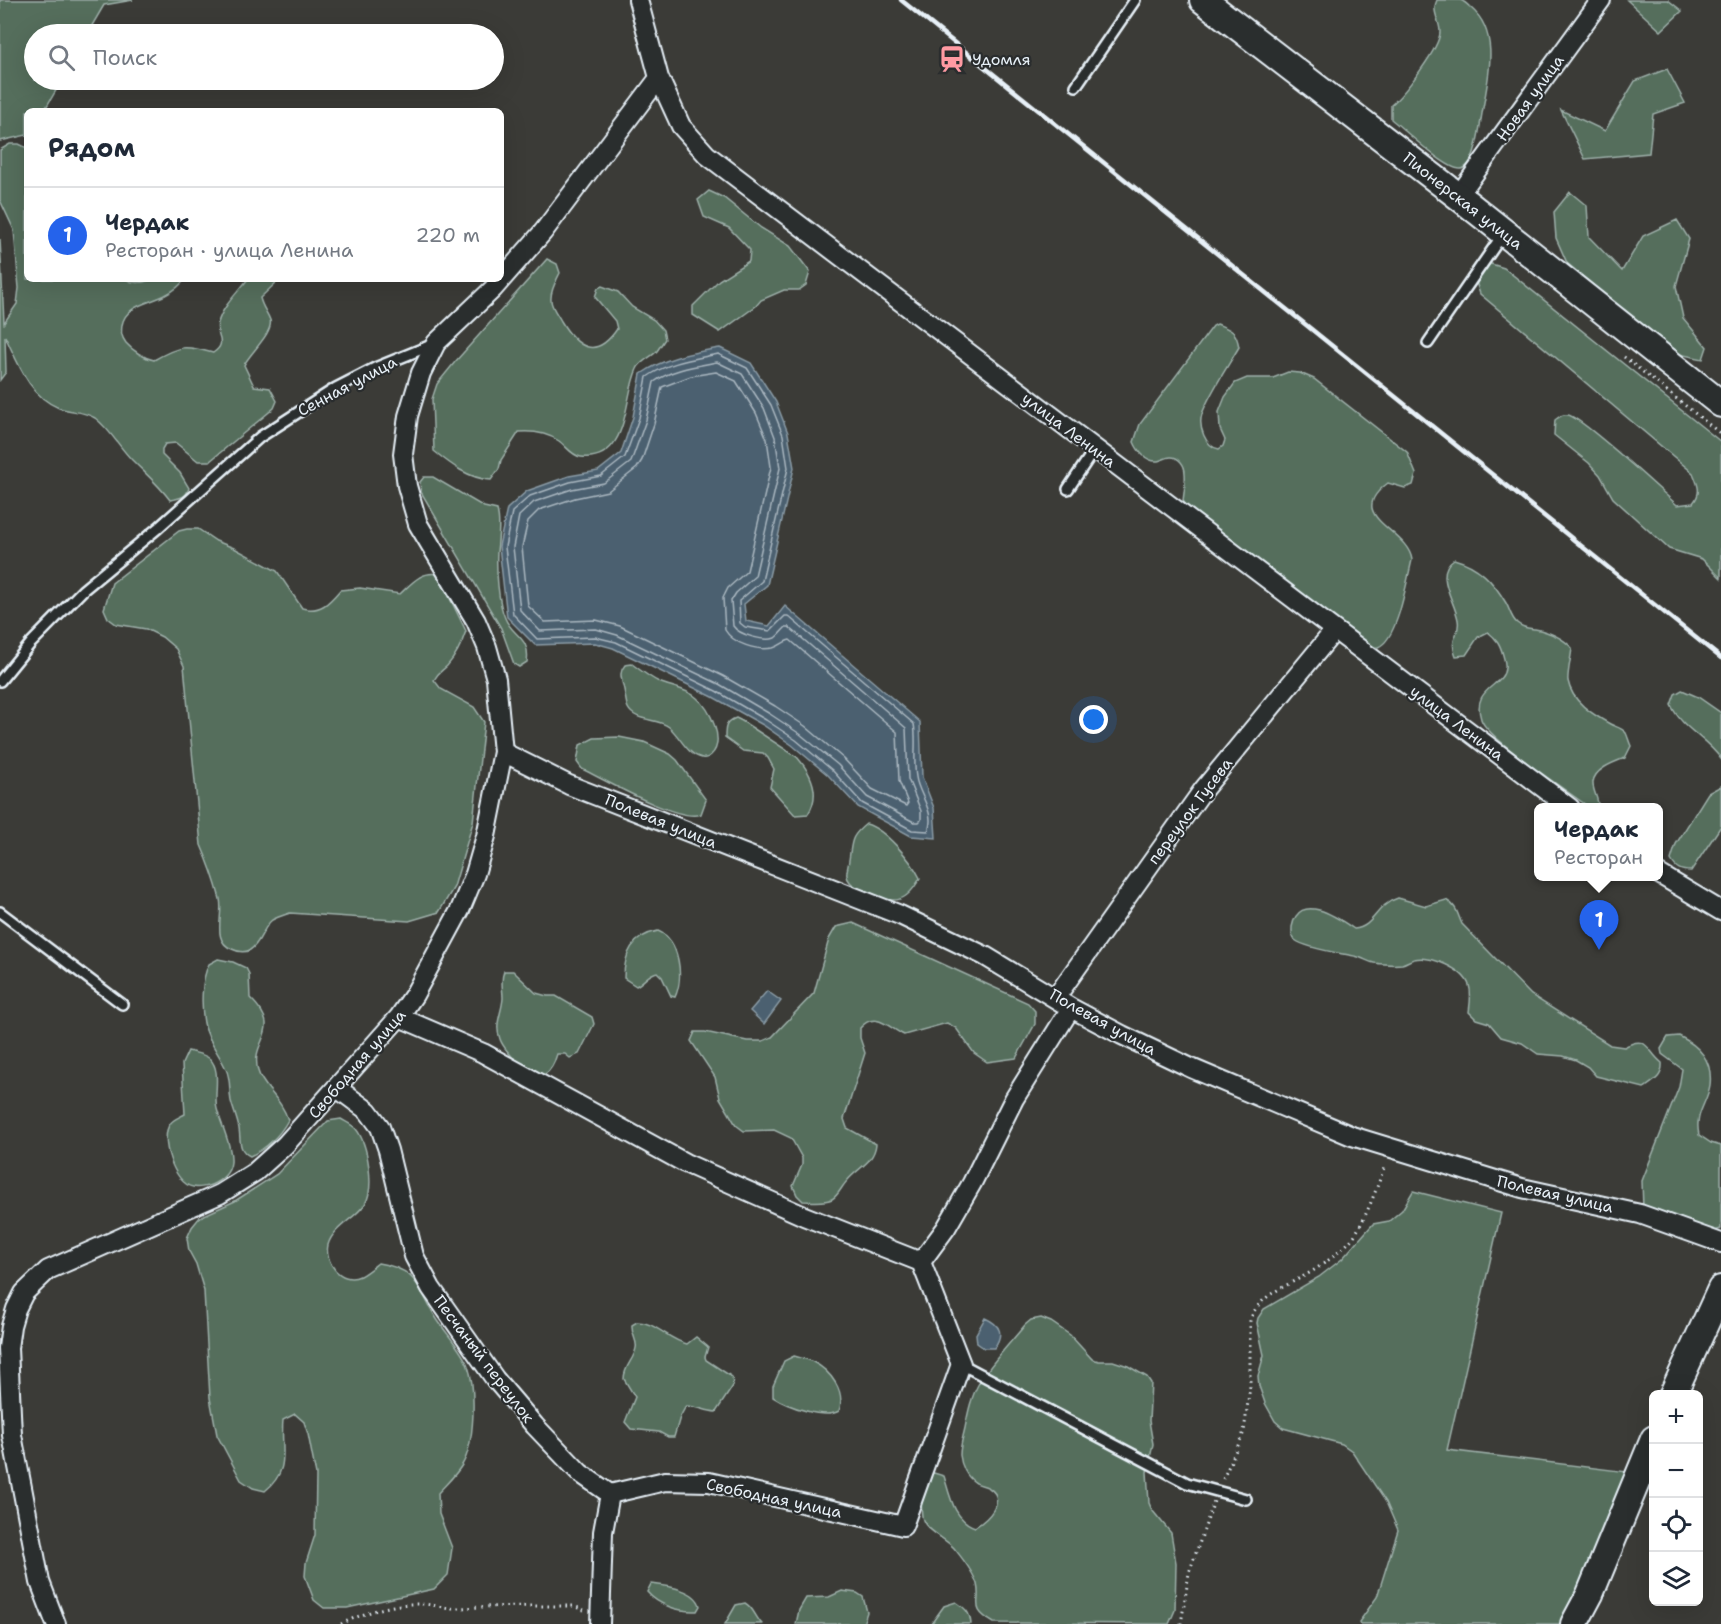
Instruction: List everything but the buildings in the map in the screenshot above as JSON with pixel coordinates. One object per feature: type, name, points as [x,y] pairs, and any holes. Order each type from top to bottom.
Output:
[{"type":"street","name":"улица Ленина","points":[[638,0],[658,78],[681,126],[707,156],[1565,803]]},
{"type":"street","name":"Пионерская улица","points":[[1203,0],[1458,196],[1721,404]]},
{"type":"street","name":"Новая улица","points":[[1458,196],[1601,0]]},
{"type":"street","name":"Сенная улица","points":[[504,277],[543,232],[658,78]]},
{"type":"street","name":"Сенная улица","points":[[436,343],[500,282]]},
{"type":"street","name":"Свободная улица","points":[[56,1624],[40,1582],[12,1435],[8,1348],[16,1308],[24,1293],[48,1270],[220,1194],[255,1172],[285,1145],[399,1017],[414,995],[460,910],[486,836],[503,752],[496,679],[487,647],[476,621],[418,524],[407,486],[404,454],[408,416],[421,373],[436,343]]},
{"type":"street","name":"переулок Гусева","points":[[1056,997],[1203,790],[1334,631]]},
{"type":"street","name":"Полевая улица","points":[[503,752],[569,785],[900,915],[985,956],[1071,1008],[1191,1068],[1352,1136],[1522,1188],[1640,1214],[1721,1243]]},
{"type":"street","points":[[1663,876],[1721,910]]},
{"type":"street","points":[[921,1262],[946,1228],[972,1183],[1014,1099],[1071,1008]]},
{"type":"street","points":[[399,1017],[483,1053],[685,1163],[804,1216],[921,1262],[961,1364]]},
{"type":"street","name":"Песчаный переулок","points":[[337,1088],[368,1111],[380,1127],[388,1149],[414,1256],[431,1288],[495,1379],[535,1426],[580,1473],[610,1494]]},
{"type":"street","points":[[1675,1390],[1721,1289]]},
{"type":"street","name":"Свободная улица","points":[[610,1494],[665,1481],[709,1482],[903,1526],[961,1364]]},
{"type":"street","points":[[1574,1624],[1590,1594],[1651,1444]]},
{"type":"street","points":[[600,1620],[603,1532],[610,1494]]},
{"type":"lane","points":[[1076,86],[1135,0]]},
{"type":"lane","points":[[1428,343],[1504,232]]},
{"type":"lane","name":"Сенная улица","points":[[0,681],[31,644],[83,590],[158,528],[260,437],[336,388],[375,368],[436,343]]},
{"type":"lane","points":[[1068,489],[1094,450]]},
{"type":"lane","points":[[0,912],[122,1004]]},
{"type":"lane","points":[[961,1364],[1187,1483],[1246,1499]]},
{"type":"path","points":[[1181,1624],[1189,1573],[1217,1491],[1244,1432],[1250,1386],[1250,1321],[1253,1311],[1268,1297],[1318,1268],[1351,1240],[1392,1150]]},
{"type":"path","points":[[341,1624],[360,1615],[388,1607],[420,1604],[455,1609],[483,1606],[573,1606],[600,1620]]},
{"type":"green space","points":[[0,0],[133,0],[104,5],[93,24],[24,24],[24,90],[56,90],[46,108],[24,108],[24,136],[0,141]]},
{"type":"green space","points":[[1437,0],[1460,0],[1467,4],[1481,19],[1490,46],[1488,76],[1477,140],[1470,162],[1461,169],[1454,168],[1436,157],[1391,119],[1391,105],[1420,70],[1438,39],[1440,28],[1435,12]]},
{"type":"green space","points":[[1627,0],[1668,0],[1682,11],[1661,31]]},
{"type":"green space","points":[[1667,69],[1685,103],[1653,114],[1649,153],[1585,159],[1561,110],[1605,131],[1635,81]]},
{"type":"green space","points":[[10,144],[24,146],[24,282],[182,282],[161,297],[134,308],[124,318],[123,338],[132,349],[143,356],[154,360],[170,351],[183,348],[213,353],[221,342],[217,328],[220,317],[246,282],[277,282],[260,298],[270,325],[265,336],[244,365],[254,386],[270,388],[277,401],[274,408],[210,461],[198,461],[176,443],[165,444],[162,455],[180,473],[189,488],[182,497],[170,500],[95,418],[59,408],[40,395],[26,378],[5,336],[6,372],[0,380],[0,239],[4,323],[17,304],[19,288],[14,230],[0,200],[0,150]]},
{"type":"green space","points":[[709,191],[724,198],[761,228],[790,246],[810,272],[806,285],[799,290],[784,290],[761,300],[720,332],[693,315],[693,306],[719,280],[749,261],[750,250],[729,228],[704,217],[698,200]]},
{"type":"green space","points":[[1570,192],[1587,206],[1589,237],[1622,271],[1643,236],[1677,220],[1689,239],[1676,286],[1683,318],[1707,347],[1703,359],[1674,353],[1567,263],[1556,238],[1554,212]]},
{"type":"green space","points":[[547,259],[557,264],[560,273],[551,293],[552,305],[567,330],[580,344],[587,347],[602,345],[617,329],[615,321],[595,297],[598,288],[602,286],[618,292],[632,307],[654,320],[663,330],[665,339],[657,351],[637,369],[622,426],[617,439],[608,449],[597,456],[581,457],[550,436],[535,432],[519,432],[491,480],[475,477],[453,466],[434,451],[432,399],[437,384],[455,362]]},
{"type":"green space","points":[[1488,263],[1504,268],[1721,442],[1721,578],[1702,559],[1669,549],[1613,498],[1600,475],[1589,463],[1554,435],[1555,420],[1562,415],[1568,415],[1605,441],[1677,505],[1693,503],[1698,495],[1698,485],[1693,473],[1480,294],[1475,279]]},
{"type":"green space","points":[[1217,324],[1232,331],[1239,347],[1202,414],[1201,424],[1204,435],[1214,447],[1219,449],[1225,440],[1220,429],[1219,412],[1225,397],[1235,383],[1247,378],[1273,378],[1288,372],[1300,373],[1314,379],[1407,452],[1416,474],[1413,485],[1405,488],[1388,483],[1376,495],[1372,505],[1374,514],[1408,549],[1412,560],[1396,621],[1385,642],[1378,647],[1365,644],[1186,505],[1183,501],[1185,470],[1179,460],[1168,457],[1158,461],[1150,460],[1140,452],[1134,442],[1140,424],[1213,326]]},
{"type":"green space","points":[[424,477],[433,477],[484,507],[497,510],[499,526],[497,567],[501,604],[508,624],[524,642],[527,654],[527,662],[519,667],[514,664],[501,628],[421,492],[420,482]]},
{"type":"green space","points":[[198,529],[216,541],[277,571],[302,608],[314,609],[324,606],[340,590],[360,588],[400,594],[422,576],[438,574],[466,631],[453,658],[434,680],[441,689],[474,707],[484,722],[473,822],[454,887],[439,912],[409,921],[290,913],[272,920],[254,947],[248,951],[234,950],[222,940],[220,899],[201,845],[184,666],[176,649],[162,637],[146,629],[116,624],[108,618],[104,609],[112,583],[179,531]]},
{"type":"green space","points":[[1454,559],[1478,570],[1501,595],[1517,623],[1523,627],[1555,636],[1572,648],[1568,681],[1574,695],[1590,712],[1626,733],[1631,746],[1625,758],[1604,767],[1594,779],[1593,787],[1598,803],[1583,803],[1512,751],[1486,728],[1481,719],[1480,700],[1503,674],[1505,663],[1496,639],[1488,632],[1478,637],[1466,655],[1456,656],[1453,645],[1458,620],[1445,579],[1448,565]]},
{"type":"green space","points":[[632,664],[659,682],[689,692],[702,703],[711,717],[717,734],[715,749],[710,756],[705,758],[697,756],[669,727],[641,718],[631,712],[627,706],[621,675],[625,665]]},
{"type":"green space","points":[[1682,690],[1698,697],[1721,713],[1721,759],[1709,745],[1681,721],[1671,705],[1675,694]]},
{"type":"green space","points":[[736,718],[797,757],[802,763],[813,784],[814,791],[814,799],[808,814],[795,815],[770,787],[774,769],[763,753],[743,751],[725,738],[726,726]]},
{"type":"green space","points":[[619,737],[644,742],[670,754],[677,760],[706,800],[701,814],[691,815],[660,807],[582,769],[577,762],[580,745],[594,738]]},
{"type":"green space","points":[[1721,786],[1721,826],[1691,871],[1679,869],[1671,860],[1676,844],[1708,793]]},
{"type":"green space","points":[[866,824],[881,832],[897,846],[920,878],[909,893],[898,900],[875,896],[852,884],[847,877],[853,840],[857,832]]},
{"type":"green space","points":[[1398,898],[1426,906],[1446,900],[1450,902],[1462,924],[1531,995],[1610,1045],[1624,1047],[1638,1042],[1646,1045],[1662,1063],[1659,1075],[1644,1088],[1596,1076],[1588,1067],[1576,1060],[1563,1056],[1538,1054],[1522,1043],[1501,1037],[1489,1023],[1476,1019],[1469,1012],[1469,985],[1466,979],[1446,964],[1421,958],[1402,964],[1374,963],[1311,947],[1299,943],[1293,937],[1292,927],[1296,916],[1302,910],[1319,910],[1354,929],[1366,924],[1390,901]]},
{"type":"green space","points":[[853,923],[1028,1003],[1035,1011],[1035,1024],[1016,1058],[987,1062],[974,1053],[956,1028],[947,1023],[904,1035],[876,1020],[866,1023],[860,1028],[860,1038],[865,1053],[844,1119],[847,1128],[876,1144],[875,1151],[869,1161],[851,1176],[834,1198],[818,1202],[803,1201],[793,1186],[802,1165],[802,1158],[791,1138],[774,1130],[744,1131],[736,1125],[720,1098],[715,1077],[691,1041],[695,1032],[747,1041],[763,1041],[772,1037],[814,993],[829,939],[836,927]]},
{"type":"green space","points":[[658,931],[671,942],[678,960],[679,980],[675,997],[671,996],[657,972],[636,986],[624,978],[624,969],[631,947],[642,937]]},
{"type":"green space","points":[[218,959],[246,968],[249,974],[250,998],[265,1019],[266,1028],[258,1051],[258,1071],[288,1120],[272,1141],[262,1150],[250,1156],[241,1146],[231,1101],[228,1073],[208,1036],[204,1023],[202,1001],[204,977],[209,964]]},
{"type":"green space","points":[[504,971],[513,971],[536,993],[556,996],[592,1017],[594,1024],[579,1054],[570,1058],[565,1054],[557,1054],[550,1070],[539,1075],[519,1064],[498,1034]]},
{"type":"green space","points":[[1679,1036],[1698,1049],[1709,1068],[1710,1085],[1699,1115],[1698,1128],[1699,1135],[1721,1146],[1721,1229],[1714,1231],[1682,1224],[1643,1208],[1642,1181],[1679,1087],[1682,1069],[1662,1054],[1661,1049],[1668,1037]]},
{"type":"green space","points":[[188,1051],[205,1056],[214,1064],[217,1109],[231,1156],[229,1170],[224,1176],[209,1186],[202,1187],[193,1187],[180,1178],[167,1149],[166,1139],[170,1124],[185,1114],[182,1064]]},
{"type":"green space","points":[[341,1119],[355,1128],[364,1145],[369,1166],[370,1188],[365,1204],[334,1233],[327,1252],[331,1265],[340,1275],[353,1278],[362,1275],[378,1263],[401,1270],[414,1280],[468,1366],[471,1376],[473,1416],[470,1444],[462,1465],[438,1493],[439,1514],[452,1548],[448,1575],[434,1589],[347,1608],[324,1608],[314,1600],[305,1576],[306,1563],[315,1535],[316,1475],[304,1422],[295,1414],[283,1420],[282,1467],[279,1475],[265,1491],[253,1488],[241,1480],[217,1435],[210,1398],[204,1291],[196,1264],[189,1251],[187,1238],[200,1217],[235,1201],[277,1174],[328,1121]]},
{"type":"green space","points":[[1413,1191],[1501,1213],[1447,1450],[1628,1472],[1570,1610],[1560,1624],[1360,1624],[1359,1622],[1377,1597],[1398,1530],[1386,1502],[1352,1451],[1342,1444],[1283,1428],[1275,1421],[1259,1386],[1258,1376],[1264,1355],[1257,1323],[1264,1309],[1319,1277],[1342,1259],[1373,1224],[1389,1221],[1402,1210]]},
{"type":"green space","points":[[1041,1318],[1070,1335],[1092,1359],[1113,1361],[1128,1366],[1147,1377],[1151,1383],[1149,1421],[1153,1444],[1147,1472],[1149,1503],[1171,1533],[1176,1563],[1175,1610],[1169,1624],[994,1623],[986,1618],[979,1609],[977,1584],[967,1565],[954,1548],[928,1527],[923,1520],[921,1477],[934,1473],[944,1476],[954,1506],[968,1524],[975,1527],[994,1509],[997,1498],[994,1493],[972,1480],[962,1463],[960,1448],[969,1411],[979,1383],[995,1361],[1025,1325],[1031,1320]]},
{"type":"green space","points":[[637,1322],[650,1325],[687,1344],[696,1337],[708,1347],[706,1360],[732,1377],[733,1386],[716,1412],[686,1406],[674,1437],[668,1437],[659,1432],[631,1429],[625,1422],[635,1397],[624,1379],[636,1348],[632,1325]]},
{"type":"green space","points":[[794,1356],[813,1362],[831,1376],[839,1390],[841,1404],[839,1411],[815,1413],[796,1408],[773,1397],[773,1386],[784,1361]]},
{"type":"green space","points":[[651,1584],[687,1592],[697,1600],[700,1606],[697,1611],[690,1611],[663,1604],[647,1592]]},
{"type":"green space","points":[[842,1591],[857,1593],[863,1597],[867,1612],[863,1624],[796,1624],[799,1610],[806,1598],[829,1597]]},
{"type":"green space","points":[[956,1602],[966,1611],[971,1624],[931,1624],[944,1606]]},
{"type":"green space","points":[[745,1603],[762,1624],[725,1624],[736,1605]]},
{"type":"water","points":[[720,348],[751,363],[776,402],[788,433],[794,468],[767,585],[744,604],[746,621],[769,626],[785,606],[920,722],[922,777],[934,808],[936,838],[911,836],[858,807],[828,775],[792,745],[763,725],[713,697],[613,648],[595,643],[535,645],[507,617],[499,546],[507,509],[527,491],[569,476],[598,471],[621,453],[633,417],[641,374],[669,360]]},
{"type":"water","points":[[767,991],[781,1001],[764,1024],[750,1011]]},
{"type":"water","points":[[985,1318],[995,1324],[999,1330],[999,1338],[994,1348],[984,1348],[977,1343],[976,1334]]},
{"type":"railway","points":[[901,0],[1721,658]]},
{"type":"place","name":"Удомля","points":[[952,59]]},
{"type":"place","name":"Чердак","points":[[1599,950]]}]
